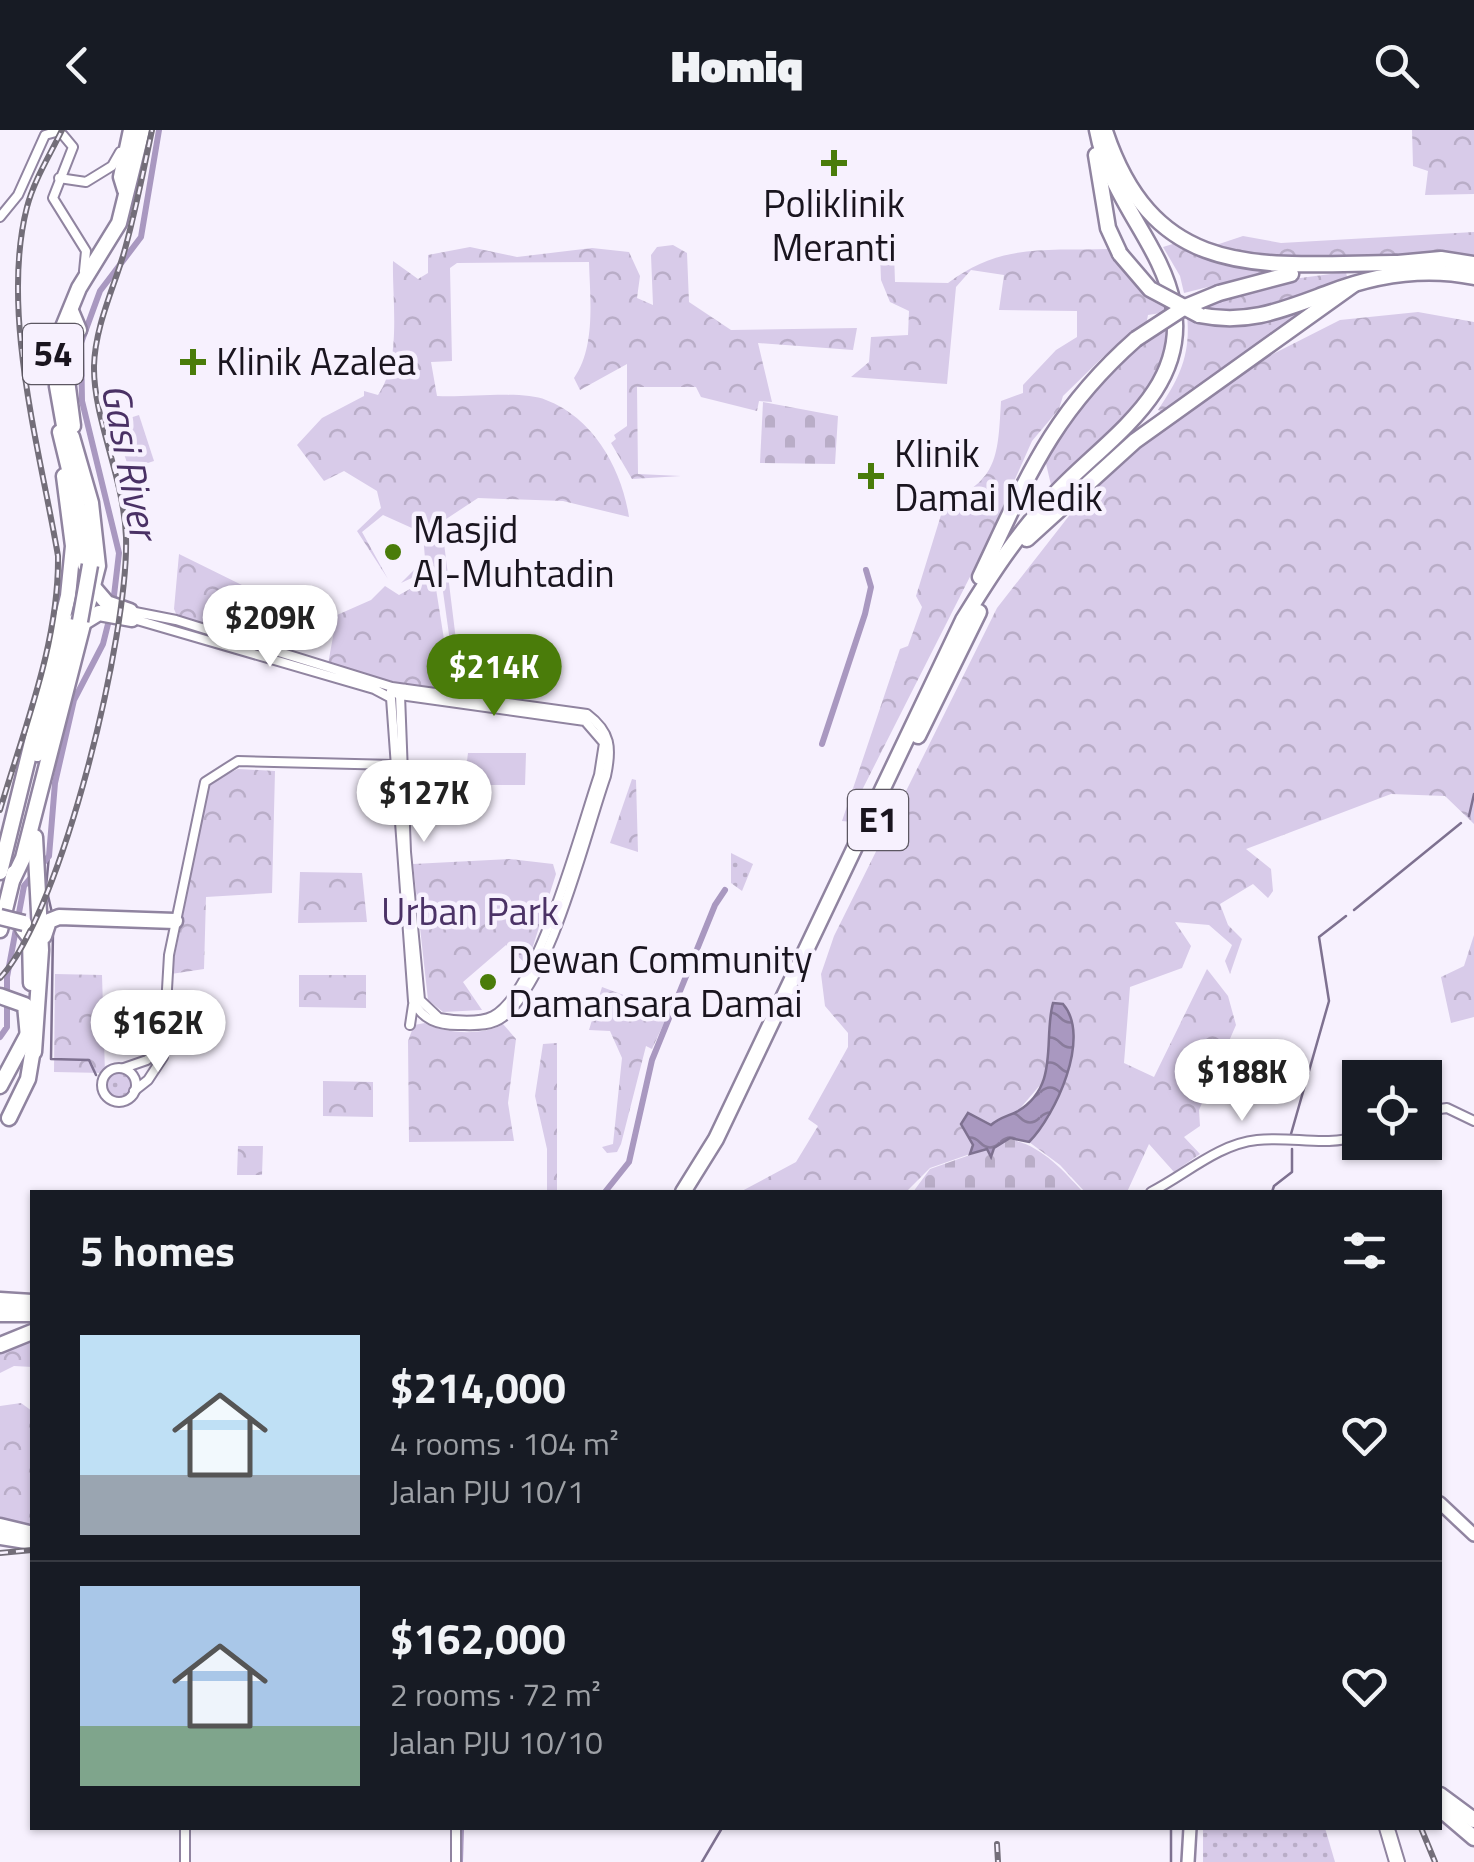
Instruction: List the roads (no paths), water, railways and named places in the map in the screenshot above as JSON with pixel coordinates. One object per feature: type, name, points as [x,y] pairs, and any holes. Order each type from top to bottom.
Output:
[{"type":"highway","name":"54","points":[[63,435],[56,369],[70,307],[119,223],[134,172],[137,130]]},
{"type":"highway","name":"54","points":[[0,920],[7,875],[88,606],[84,509],[54,406],[53,354],[62,315],[104,242],[125,190],[121,178],[137,130]]},
{"type":"highway","points":[[1100,130],[1108,228],[1120,254],[1150,289],[1199,314],[1252,319],[1352,285],[1425,271],[1474,277]]},
{"type":"highway","points":[[1100,130],[1143,202],[1202,248],[1238,262],[1282,267],[1396,263]]},
{"type":"highway","points":[[1027,539],[1048,512],[1150,411],[1177,360],[1181,323],[1174,281],[1125,194],[1100,130]]},
{"type":"highway","points":[[963,620],[1010,546],[1155,392],[1172,349],[1174,310],[1168,283],[1119,198],[1100,130]]},
{"type":"highway","points":[[963,620],[1056,423],[1086,386],[1136,339],[1186,307],[1282,275],[1442,259],[1474,264]]},
{"type":"highway","points":[[1027,539],[1136,441],[1352,285]]},
{"type":"highway","points":[[70,307],[79,330],[70,338],[67,396],[80,466]]},
{"type":"highway","points":[[63,435],[72,437],[96,530],[88,606],[35,812],[7,875],[9,833],[68,596],[73,546],[63,435]]},
{"type":"highway","points":[[64,476],[88,606]]},
{"type":"highway","name":"E1","points":[[695,1190],[727,1137],[972,624],[1027,539]]},
{"type":"highway","name":"54","points":[[0,920],[38,752],[88,606]]},
{"type":"highway","points":[[88,606],[126,613]]},
{"type":"highway","name":"E1","points":[[684,1190],[702,1165],[742,1086],[963,620]]},
{"type":"highway","points":[[35,812],[40,976]]},
{"type":"highway","points":[[0,920],[36,934],[28,1080],[5,1124]]},
{"type":"highway","points":[[0,1086],[31,1045],[52,920],[176,921]]},
{"type":"highway","points":[[23,926],[30,938],[31,1045]]},
{"type":"highway","points":[[16,996],[26,987],[30,957]]},
{"type":"highway","points":[[0,992],[16,996],[28,1011],[31,1045]]},
{"type":"highway","points":[[0,1303],[30,1308]]},
{"type":"highway","points":[[0,1314],[30,1308]]},
{"type":"highway","points":[[0,1345],[30,1333]]},
{"type":"highway","points":[[2,1534],[30,1536]]},
{"type":"highway","points":[[1442,1787],[1474,1811]]},
{"type":"highway","points":[[1442,1803],[1474,1824]]},
{"type":"highway","points":[[1442,1804],[1474,1838]]},
{"type":"main road","points":[[1442,1505],[1474,1535]]},
{"type":"main road","points":[[1442,1516],[1474,1544]]},
{"type":"main road","points":[[1191,1862],[1192,1830]]},
{"type":"street","points":[[59,178],[83,183],[112,166],[137,130]]},
{"type":"street","points":[[0,217],[23,187],[45,136],[60,134],[73,147],[59,178],[54,204],[86,250],[84,271]]},
{"type":"street","points":[[80,240],[91,245],[104,242]]},
{"type":"street","points":[[126,613],[374,686],[570,718],[593,726],[604,752],[534,966],[507,1005],[491,1017],[446,1025]]},
{"type":"street","points":[[374,686],[392,698],[402,744],[410,906],[420,1000],[436,1016],[469,1020]]},
{"type":"street","points":[[402,692],[488,699],[587,714],[605,730],[611,752],[538,971],[502,1018],[488,1024],[446,1025],[428,1019],[413,1001]]},
{"type":"street","points":[[402,692],[396,719],[395,765],[413,1001],[410,1025],[428,1019]]},
{"type":"street","points":[[402,744],[396,719],[408,701],[423,697]]},
{"type":"street","points":[[469,703],[488,699]]},
{"type":"street","points":[[166,1041],[146,1060],[112,1069],[104,1076],[105,1094],[122,1101],[134,1091],[157,1069],[166,1041],[166,982],[205,782],[238,761],[395,765]]},
{"type":"street","points":[[584,817],[597,801]]},
{"type":"street","points":[[408,947],[410,906]]},
{"type":"street","points":[[549,920],[550,939]]},
{"type":"street","points":[[123,1068],[135,1080],[134,1091]]},
{"type":"street","points":[[1442,1109],[1474,1121]]},
{"type":"street","points":[[1153,1190],[1210,1156],[1252,1140],[1342,1141]]},
{"type":"street","points":[[185,1830],[185,1862]]},
{"type":"street","points":[[456,1830],[456,1862]]},
{"type":"street","points":[[1387,1830],[1397,1862]]},
{"type":"water","points":[[1053,1003],[1063,1004],[1071,1018],[1074,1036],[1059,1096],[1029,1142],[1010,1138],[994,1148],[991,1157],[987,1149],[970,1154],[973,1145],[961,1124],[968,1113],[991,1125],[1018,1111],[1040,1089],[1048,1061]]},
{"type":"waterway","name":"Gasi River","points":[[113,604],[119,553],[82,401],[81,343],[100,291],[141,237],[159,130]]},
{"type":"waterway","points":[[822,744],[865,614],[871,587],[866,570]]},
{"type":"waterway","name":"Gasi River","points":[[0,1037],[7,1027],[7,977],[24,886],[49,856],[55,783],[74,700],[103,644],[110,616]]},
{"type":"waterway","points":[[1469,816],[1474,794]]},
{"type":"waterway","points":[[1354,910],[1461,823]]},
{"type":"waterway","points":[[49,856],[46,887],[52,913]]},
{"type":"waterway","points":[[607,1190],[629,1162],[652,1060],[715,905],[725,890]]},
{"type":"waterway","points":[[1291,1134],[1329,1001],[1319,937],[1346,916]]},
{"type":"waterway","points":[[53,931],[51,1059],[89,1060],[96,1075]]},
{"type":"waterway","points":[[1273,1190],[1292,1172],[1292,1149]]},
{"type":"waterway","points":[[460,1862],[461,1830]]},
{"type":"waterway","points":[[702,1862],[721,1830]]},
{"type":"waterway","points":[[1171,1830],[1171,1862]]},
{"type":"railway","points":[[0,810],[38,685],[57,589],[58,556],[26,381],[18,291],[27,207],[62,130]]},
{"type":"railway","points":[[0,978],[24,943],[68,834],[88,768],[116,636],[126,537],[120,493],[98,406],[94,366],[101,324],[127,241],[152,130]]},
{"type":"railway","points":[[0,1553],[30,1550]]},
{"type":"railway","points":[[1422,1830],[1435,1862]]},
{"type":"railway","points":[[997,1844],[998,1862]]},
{"type":"place","name":"Poliklinik Meranti","points":[[834,163]]},
{"type":"place","name":"Klinik Azalea","points":[[193,362]]},
{"type":"place","name":"Klinik Damai Medik","points":[[871,476]]},
{"type":"place","name":"Masjid Al-Muhtadin","points":[[393,552]]},
{"type":"place","name":"Dewan Community Damansara Damai","points":[[488,982]]},
{"type":"park label","name":"Urban Park","points":[[470,912]]}]
